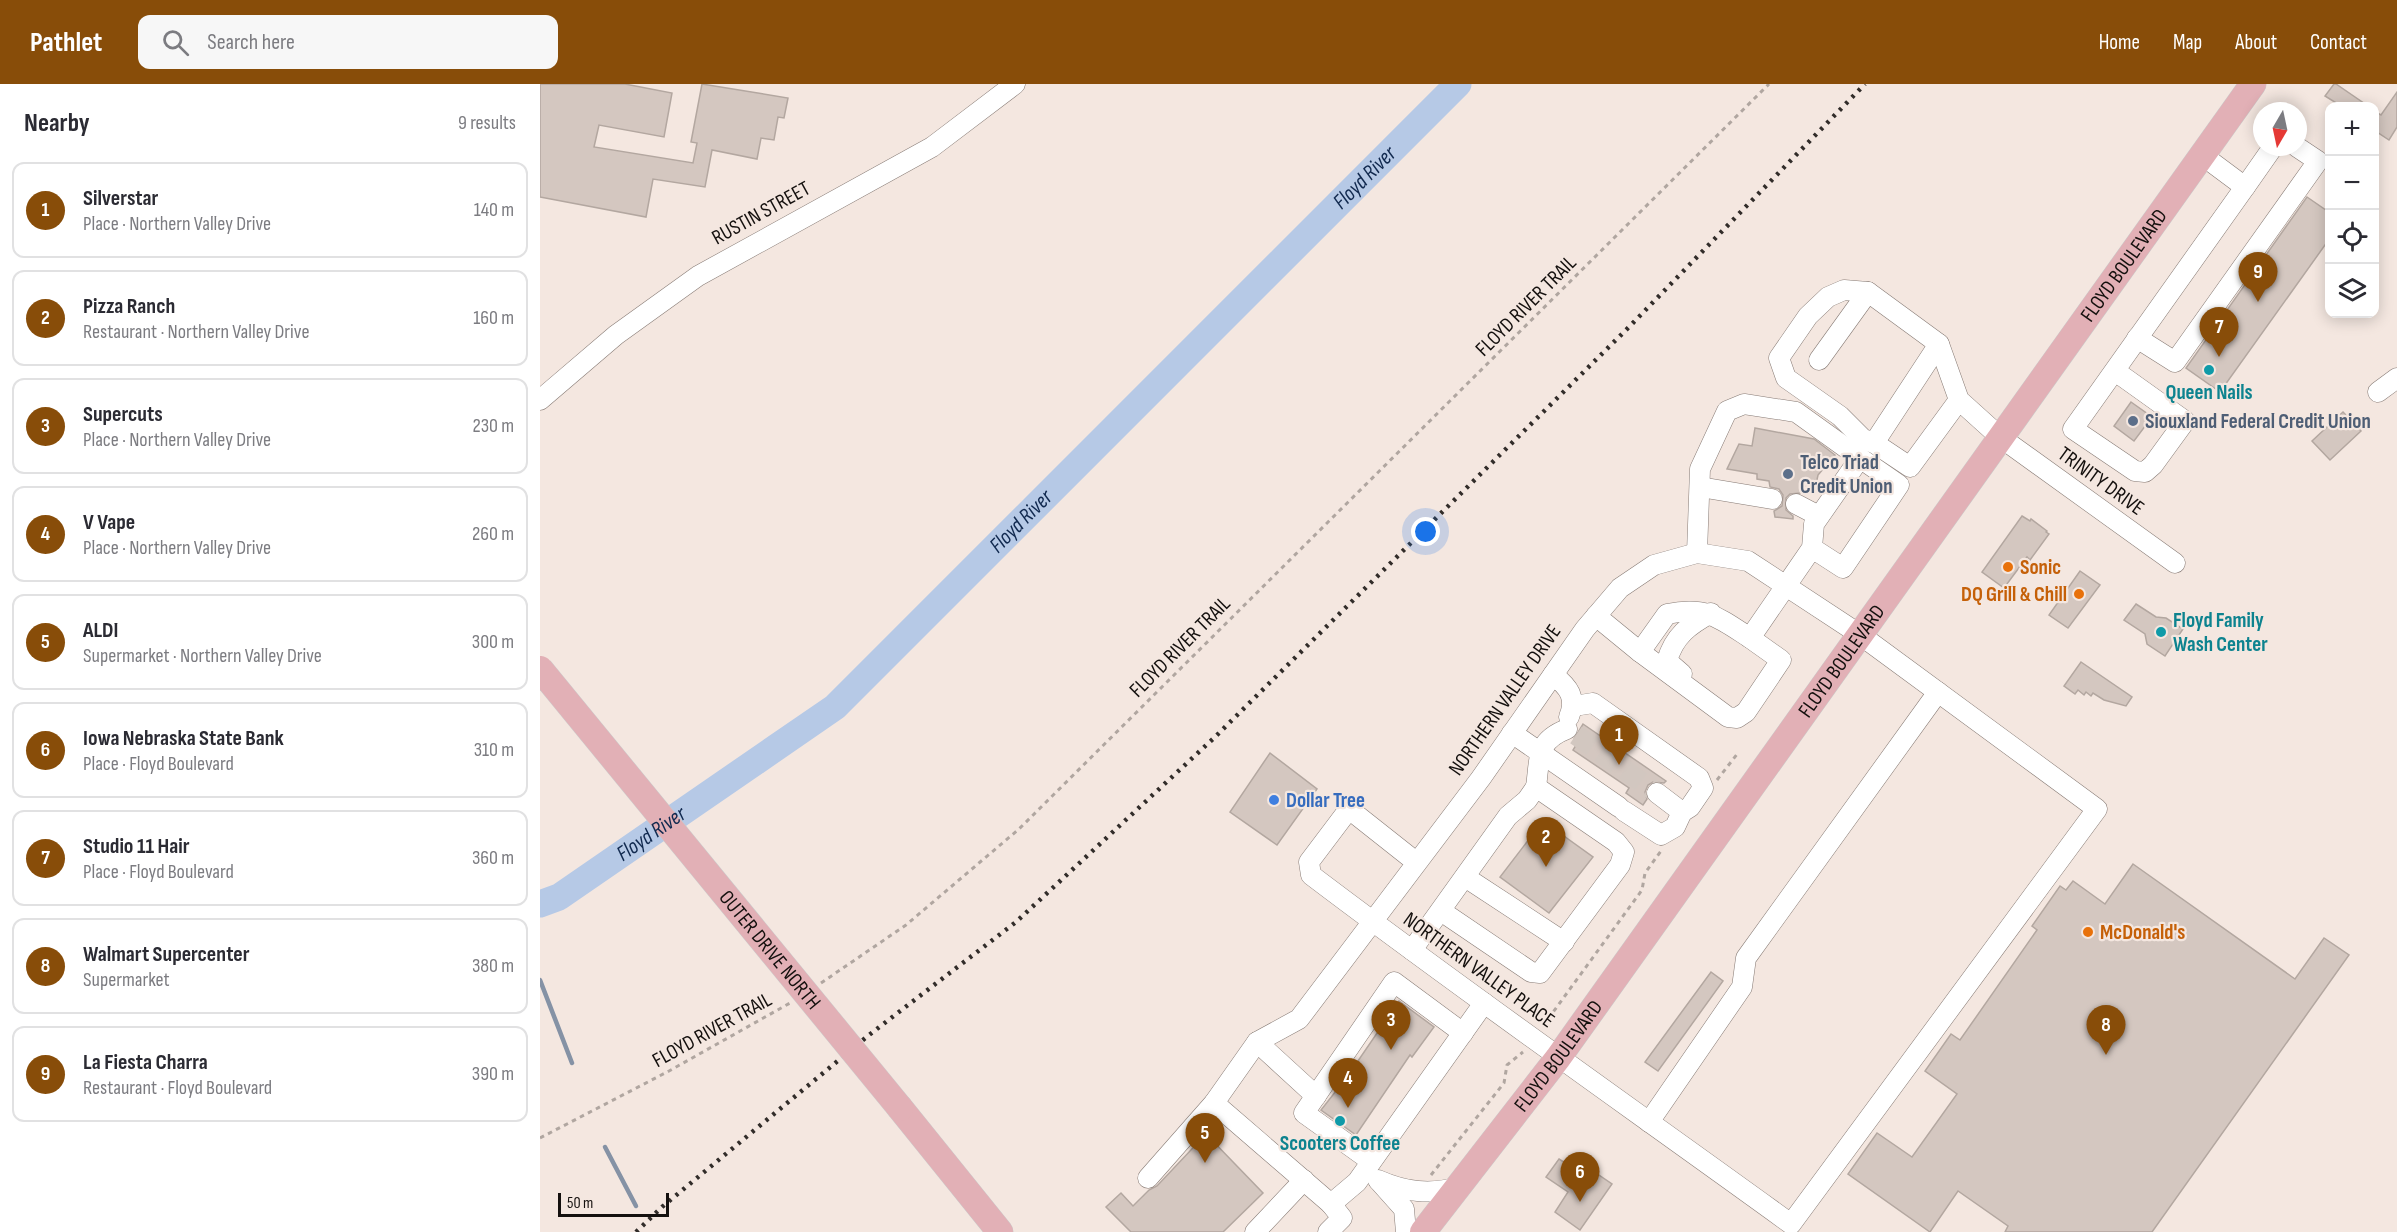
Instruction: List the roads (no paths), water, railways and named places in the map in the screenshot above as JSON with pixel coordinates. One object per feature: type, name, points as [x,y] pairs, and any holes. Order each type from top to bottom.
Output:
[{"type":"main road","name":"FLOYD BOULEVARD","points":[[1423,1232],[1558,1058],[2253,84]]},
{"type":"main road","name":"OUTER DRIVE NORTH","points":[[540,669],[1000,1232]]},
{"type":"street","name":"RUSTIN STREET","points":[[540,400],[616,335],[698,276],[932,147],[1015,84]]},
{"type":"street","points":[[2137,338],[2175,362],[2318,161],[2307,154]]},
{"type":"street","points":[[2202,155],[2245,187]]},
{"type":"street","points":[[2115,371],[2185,421],[2153,465],[2145,472],[2135,471],[2073,429],[2267,156]]},
{"type":"street","points":[[1812,548],[1844,568],[1910,467],[1959,400],[1939,344],[1868,292],[1844,290],[1828,297],[1808,316],[1779,358],[1786,378],[1840,416],[1863,439],[1874,443],[1910,467]]},
{"type":"street","points":[[1819,360],[1868,292]]},
{"type":"street","points":[[1874,443],[1939,344]]},
{"type":"street","points":[[2378,392],[2397,378]]},
{"type":"street","name":"TRINITY DRIVE","points":[[1959,400],[2000,437],[2175,563]]},
{"type":"street","points":[[1697,553],[1700,469],[1727,411],[1744,404],[1796,412],[1899,485]]},
{"type":"street","points":[[1750,638],[1812,548],[1814,524],[1860,458]]},
{"type":"street","points":[[1700,487],[1772,499]]},
{"type":"street","points":[[1796,504],[1819,516]]},
{"type":"street","name":"NORTHERN VALLEY DRIVE","points":[[1257,1042],[1299,1019],[1481,778],[1596,616],[1620,588],[1654,565],[1697,553],[1748,561],[1859,634],[2097,808],[1791,1224],[1649,1122]]},
{"type":"street","points":[[1596,616],[1640,652],[1728,717],[1737,718],[1746,712],[1781,660],[1711,613],[1686,610],[1667,614],[1640,652]]},
{"type":"street","points":[[1711,613],[1692,624],[1671,647],[1667,661],[1672,667],[1730,707],[1746,712]]},
{"type":"street","points":[[1412,950],[1508,816],[1527,800],[1536,787],[1539,752],[1550,738],[1571,732],[1568,719],[1574,706],[1572,694],[1562,681],[1553,675]]},
{"type":"street","points":[[1649,1122],[1742,987],[1746,958],[1938,692]]},
{"type":"street","points":[[1512,733],[1661,836],[1675,827],[1682,812],[1690,807],[1708,780],[1593,703],[1574,706]]},
{"type":"street","points":[[1441,911],[1531,972],[1540,973],[1544,970],[1620,865],[1624,852],[1616,842],[1536,787]]},
{"type":"street","points":[[1657,794],[1682,812]]},
{"type":"street","name":"NORTHERN VALLEY PLACE","points":[[1416,862],[1348,809],[1309,862],[1311,875],[1371,921],[1649,1122]]},
{"type":"street","points":[[1465,877],[1564,942]]},
{"type":"street","points":[[1459,1187],[1438,1193],[1394,1187],[1304,1113],[1394,982],[1463,1033]]},
{"type":"street","points":[[1331,1204],[1372,1170],[1484,1003]]},
{"type":"street","points":[[1148,1178],[1214,1103],[1257,1042],[1316,1096]]},
{"type":"street","points":[[1214,1103],[1331,1204],[1342,1218],[1328,1232]]},
{"type":"street","points":[[1372,1170],[1404,1209],[1406,1232]]},
{"type":"street","points":[[1255,1232],[1304,1180]]},
{"type":"waterway","name":"Floyd River","points":[[540,904],[559,897],[835,707],[1458,84]]},
{"type":"waterway","points":[[540,980],[572,1063]]},
{"type":"waterway","points":[[605,1147],[636,1206]]},
{"type":"tunnel","points":[[1576,735],[1657,793]]},
{"type":"railway","points":[[636,1232],[662,1207],[869,1035],[1016,922],[1215,737],[1629,327],[1865,84]]},
{"type":"place","name":"La Fiesta Charra","points":[[2258,302]]},
{"type":"place","name":"Studio 11 Hair","points":[[2219,357]]},
{"type":"place","name":"Queen Nails","points":[[2209,370]]},
{"type":"place","name":"Siouxland Federal Credit Union","points":[[2133,421]]},
{"type":"place","name":"Telco Triad Credit Union","points":[[1788,474]]},
{"type":"place","name":"Sonic","points":[[2008,567]]},
{"type":"place","name":"DQ Grill & Chill","points":[[2079,594]]},
{"type":"place","name":"Floyd Family Wash Center","points":[[2161,632]]},
{"type":"place","name":"Silverstar","points":[[1619,765]]},
{"type":"place","name":"Dollar Tree","points":[[1274,800]]},
{"type":"place","name":"Pizza Ranch","points":[[1546,867]]},
{"type":"place","name":"McDonald's","points":[[2088,932]]},
{"type":"place","name":"Supercuts","points":[[1391,1050]]},
{"type":"place","name":"Walmart Supercenter","points":[[2106,1055]]},
{"type":"place","name":"V Vape","points":[[1348,1108]]},
{"type":"place","name":"Scooters Coffee","points":[[1340,1121]]},
{"type":"place","name":"ALDI","points":[[1205,1163]]},
{"type":"place","name":"Iowa Nebraska State Bank","points":[[1580,1202]]}]
